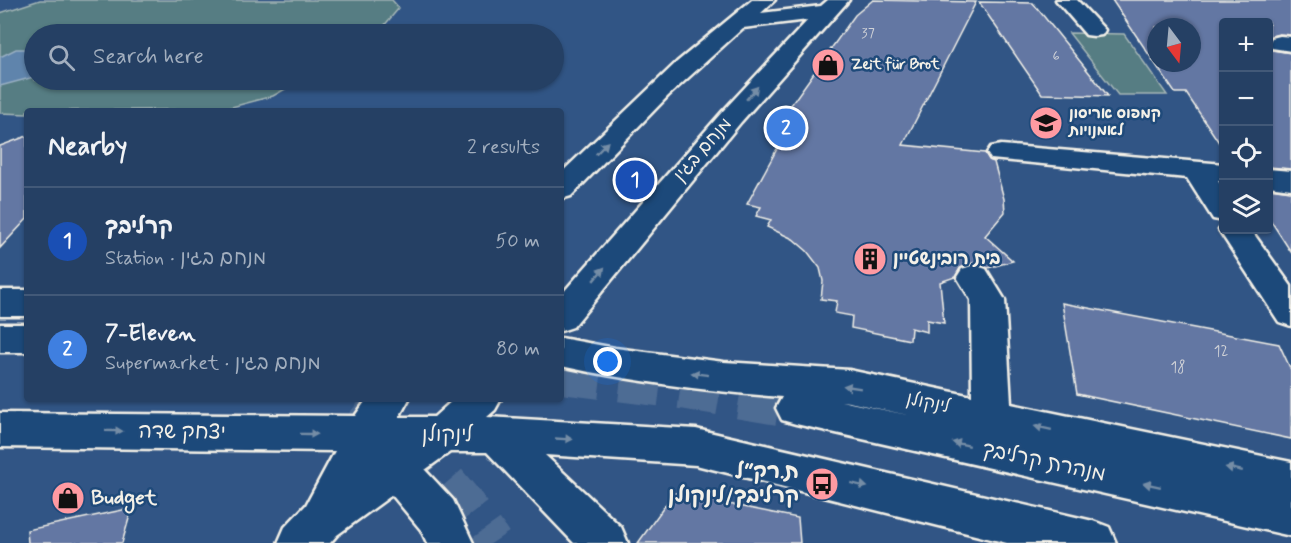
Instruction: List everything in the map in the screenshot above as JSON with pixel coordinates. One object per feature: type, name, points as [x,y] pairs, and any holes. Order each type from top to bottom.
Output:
[{"type":"street","points":[[564,187],[706,46],[765,0]]},
{"type":"street","points":[[1066,0],[1094,30]]},
{"type":"street","name":"מנחם בגין","points":[[736,22],[833,6]]},
{"type":"street","name":"מנחם בגין","points":[[564,314],[709,142],[833,6]]},
{"type":"street","points":[[1001,153],[1210,171],[1219,197]]},
{"type":"street","points":[[1273,178],[1291,180]]},
{"type":"street","points":[[1238,234],[1291,313]]},
{"type":"street","points":[[974,277],[988,300],[992,417]]},
{"type":"street","points":[[0,303],[24,303]]},
{"type":"street","points":[[0,338],[24,338]]},
{"type":"street","name":"לינקולן","points":[[564,353],[615,363],[724,377],[849,386],[1291,481]]},
{"type":"street","points":[[311,532],[365,435],[387,402]]},
{"type":"street","name":"מנהרת קרליבך","points":[[796,408],[1291,516]]},
{"type":"street","points":[[489,417],[605,543]]},
{"type":"street","name":"לינקולן","points":[[365,435],[442,435],[489,417],[696,447],[1093,543]]},
{"type":"street","name":"יצחק שדה","points":[[0,430],[365,435]]},
{"type":"street","points":[[365,435],[398,467],[437,515],[450,543]]},
{"type":"street","points":[[311,532],[442,435]]},
{"type":"green space","points":[[40,0],[392,0],[399,8],[385,24],[24,24],[24,90],[284,90],[273,96],[228,108],[24,108],[24,114],[0,113],[0,13]]},
{"type":"green space","points":[[1069,33],[1124,34],[1147,67],[1147,72],[1151,72],[1167,95],[1118,95]]},
{"type":"water","points":[[16,49],[24,49],[24,80],[0,86],[0,57]]},
{"type":"building","points":[[873,0],[976,2],[903,145],[985,153],[989,160],[994,162],[1004,199],[1005,212],[985,236],[1013,261],[988,268],[973,263],[960,268],[955,277],[940,282],[944,323],[927,320],[927,332],[911,328],[910,340],[851,328],[852,316],[835,313],[837,301],[821,299],[823,281],[820,268],[807,251],[793,239],[767,227],[771,220],[756,216],[761,207],[747,204],[784,136],[771,133],[855,15]]},
{"type":"building","points":[[1112,0],[1291,0],[1291,35],[1273,36],[1273,18],[1219,18],[1219,142],[1186,93],[1175,93],[1161,72],[1201,72],[1201,18],[1147,18],[1147,52]]},
{"type":"building","points":[[979,2],[1033,3],[1108,96],[1042,94]]},
{"type":"building","points":[[1273,50],[1291,53],[1291,169],[1273,167]]},
{"type":"building","points":[[24,137],[24,222],[0,248],[0,146]]},
{"type":"building","points":[[1273,189],[1291,191],[1291,252],[1273,224]]},
{"type":"building","points":[[1062,303],[1279,344],[1291,370],[1291,439],[1077,394]]},
{"type":"building","points":[[674,493],[798,518],[800,543],[638,543]]},
{"type":"building","points":[[132,508],[122,543],[28,543],[27,530]]},
{"type":"tunnel","points":[[564,374],[688,390],[796,408]]},
{"type":"tunnel","points":[[364,402],[398,431],[432,466],[478,522],[492,543]]},
{"type":"place","name":"Zeit für Brot","points":[[828,65]]},
{"type":"place","name":"קמפוס אריסון לאמנויות","points":[[1046,123]]},
{"type":"place","name":"7-Eleven","points":[[786,128]]},
{"type":"place","name":"קרליבך","points":[[635,180]]},
{"type":"place","name":"בית רובינשטיין","points":[[870,259]]},
{"type":"place","name":"ת.רק״ל קרליבך/לינקולן","points":[[822,484]]},
{"type":"place","name":"Budget","points":[[68,498]]}]
